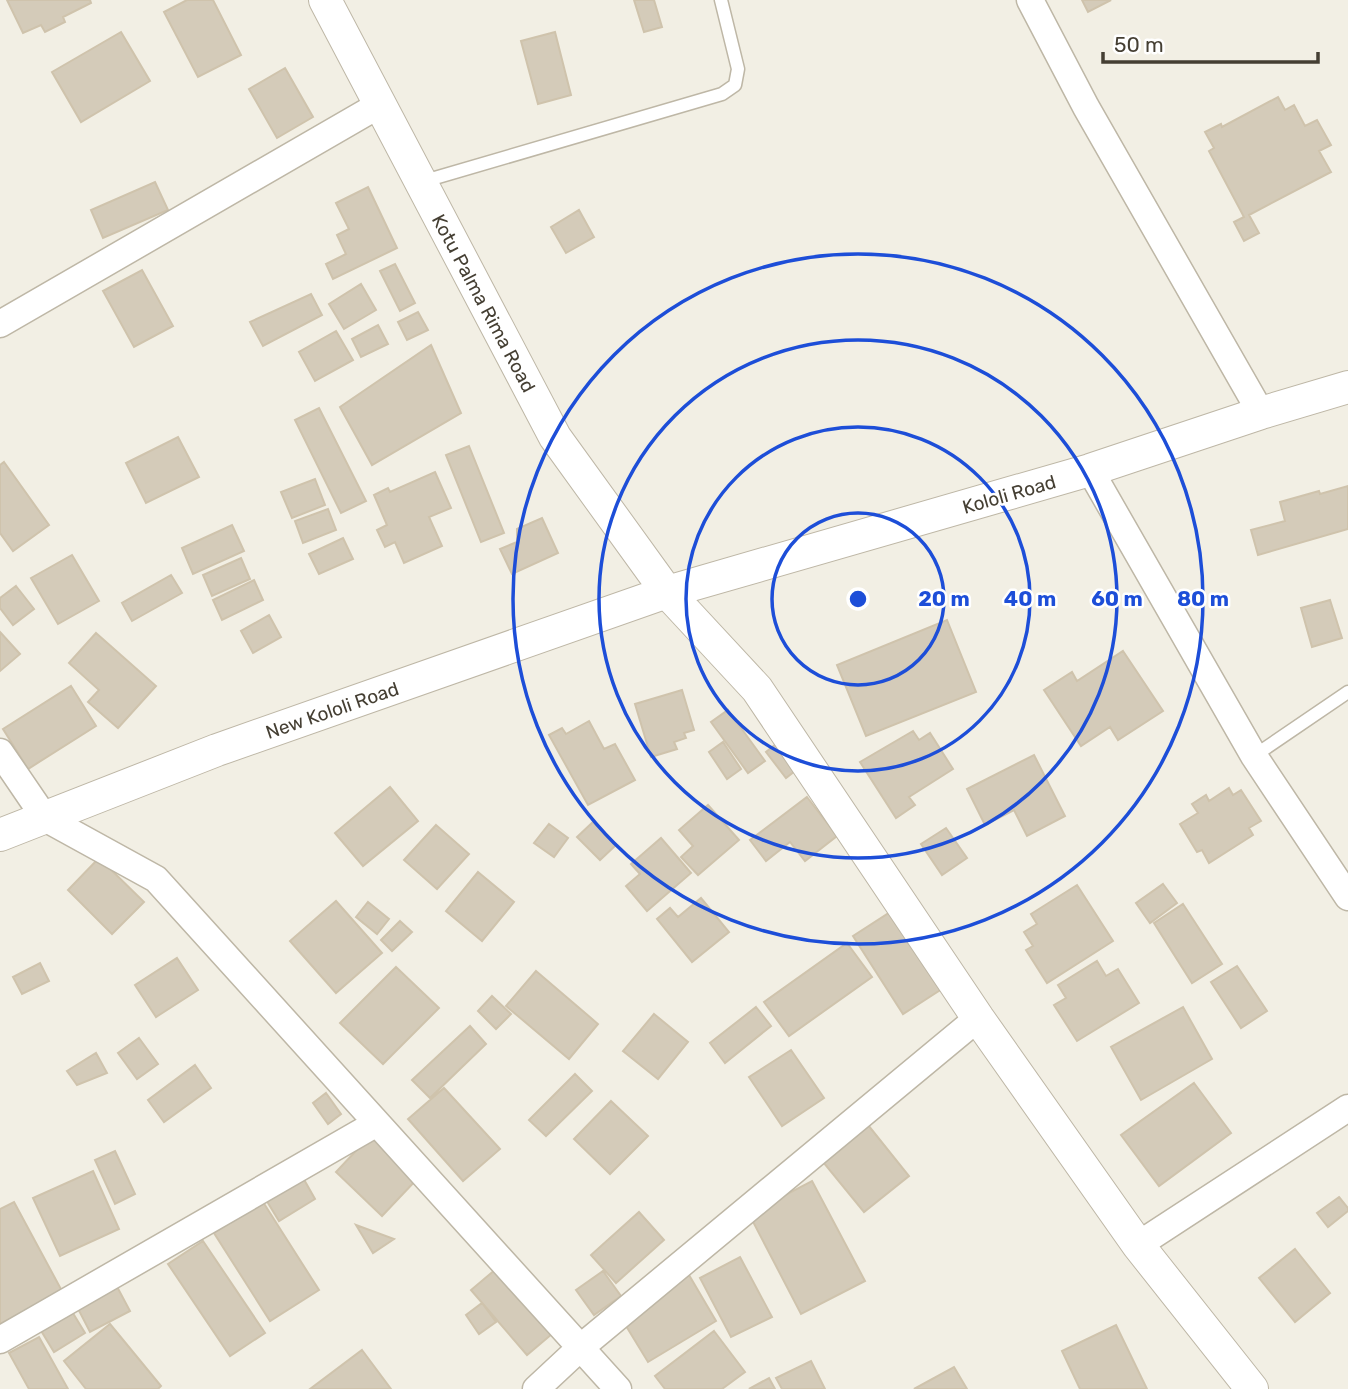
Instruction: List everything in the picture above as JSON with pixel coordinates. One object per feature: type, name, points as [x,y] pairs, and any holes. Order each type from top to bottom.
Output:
[{"type":"street","name":"Kotu Palma Rima Road","points":[[325,0],[555,438],[667,592],[757,689],[978,1018],[1138,1245],[1252,1389]]},
{"type":"street","points":[[1030,0],[1086,107],[1261,412]]},
{"type":"street","points":[[0,324],[379,105]]},
{"type":"street","name":"Kololi Road","points":[[667,592],[1090,470],[1261,412],[1348,387]]},
{"type":"street","points":[[1090,470],[1254,756],[1348,897]]},
{"type":"street","name":"New Kololi Road","points":[[0,835],[218,750],[667,592]]},
{"type":"street","points":[[0,752],[45,818],[156,879],[618,1389]]},
{"type":"street","points":[[536,1389],[580,1348],[978,1018]]},
{"type":"street","points":[[1138,1245],[1348,1108]]},
{"type":"street","points":[[0,1340],[377,1123]]},
{"type":"lane","points":[[420,182],[722,93],[735,85],[738,69],[721,0]]},
{"type":"lane","points":[[1254,756],[1348,692]]},
{"type":"building","points":[[7,0],[90,0],[91,3],[63,17],[65,22],[45,32],[41,25],[23,33]]},
{"type":"building","points":[[187,0],[213,0],[241,55],[198,77],[164,12]]},
{"type":"building","points":[[634,0],[654,0],[662,27],[644,32]]},
{"type":"building","points":[[1082,0],[1111,0],[1088,12]]},
{"type":"building","points":[[121,32],[150,81],[81,122],[52,72]]},
{"type":"building","points":[[555,32],[571,95],[538,104],[521,41]]},
{"type":"building","points":[[285,68],[313,117],[277,138],[249,89]]},
{"type":"building","points":[[1278,97],[1285,110],[1294,105],[1305,126],[1317,120],[1331,145],[1319,151],[1331,172],[1249,215],[1259,233],[1244,241],[1234,222],[1244,217],[1209,151],[1214,148],[1205,132],[1221,124],[1222,127]]},
{"type":"building","points":[[155,182],[168,210],[103,238],[91,210]]},
{"type":"building","points":[[368,187],[397,248],[333,279],[326,264],[346,254],[337,235],[349,229],[336,203]]},
{"type":"building","points":[[579,210],[594,237],[566,253],[551,227]]},
{"type":"building","points":[[395,264],[415,303],[400,311],[380,271]]},
{"type":"building","points":[[142,270],[173,326],[134,347],[103,291]]},
{"type":"building","points":[[361,284],[376,310],[344,329],[329,304]]},
{"type":"building","points":[[311,294],[322,315],[263,346],[250,322]]},
{"type":"building","points":[[418,312],[428,330],[407,340],[398,322]]},
{"type":"building","points":[[378,325],[388,344],[361,357],[352,339]]},
{"type":"building","points":[[336,331],[353,360],[315,381],[299,352]]},
{"type":"building","points":[[431,345],[461,413],[372,465],[340,407]]},
{"type":"building","points":[[319,408],[366,501],[341,513],[295,420]]},
{"type":"building","points":[[178,437],[199,477],[146,503],[126,463]]},
{"type":"building","points":[[469,446],[504,533],[481,542],[446,455]]},
{"type":"building","points":[[4,462],[49,525],[13,551],[0,533],[0,465]]},
{"type":"building","points":[[435,472],[451,508],[429,517],[442,546],[404,563],[395,542],[385,547],[377,530],[387,525],[374,495],[388,488],[390,492]]},
{"type":"building","points":[[315,479],[325,505],[292,518],[281,492]]},
{"type":"building","points":[[1348,486],[1348,529],[1258,555],[1251,530],[1285,521],[1280,502]]},
{"type":"building","points":[[328,509],[336,530],[303,543],[295,521]]},
{"type":"building","points":[[542,518],[558,553],[512,574],[500,549],[517,542],[517,529]]},
{"type":"building","points":[[232,525],[244,551],[193,574],[182,548]]},
{"type":"building","points":[[343,538],[353,559],[319,574],[309,554]]},
{"type":"building","points":[[72,555],[99,601],[58,624],[31,578]]},
{"type":"building","points":[[241,558],[250,579],[212,596],[203,575]]},
{"type":"building","points":[[171,575],[182,593],[132,621],[122,603]]},
{"type":"building","points":[[254,580],[263,600],[222,620],[213,600]]},
{"type":"building","points":[[16,586],[34,609],[13,625],[0,608],[0,598]]},
{"type":"building","points":[[1330,600],[1342,638],[1312,647],[1301,608]]},
{"type":"building","points":[[269,615],[281,637],[253,653],[241,631]]},
{"type":"building","points":[[947,620],[976,692],[866,736],[837,665]]},
{"type":"building","points":[[0,632],[20,654],[0,671]]},
{"type":"building","points":[[96,633],[156,686],[118,728],[88,702],[99,690],[69,663]]},
{"type":"building","points":[[1123,651],[1163,711],[1118,740],[1110,727],[1081,746],[1044,690],[1072,672],[1077,681]]},
{"type":"building","points":[[71,686],[96,726],[28,769],[3,729]]},
{"type":"building","points":[[682,690],[694,730],[684,733],[686,738],[674,742],[677,749],[651,757],[635,704]]},
{"type":"building","points":[[728,710],[765,761],[748,773],[711,722]]},
{"type":"building","points":[[589,721],[604,749],[615,744],[635,780],[588,805],[549,735],[562,728],[566,734]]},
{"type":"building","points":[[913,731],[919,740],[930,733],[953,769],[909,797],[915,805],[896,818],[860,762]]},
{"type":"building","points":[[785,737],[805,763],[786,778],[766,752]]},
{"type":"building","points":[[723,742],[741,769],[727,779],[709,752]]},
{"type":"building","points":[[1034,755],[1065,816],[1027,836],[1014,810],[985,825],[967,789]]},
{"type":"building","points":[[390,787],[418,821],[363,866],[335,833]]},
{"type":"building","points":[[1229,788],[1233,795],[1241,790],[1261,821],[1249,828],[1253,835],[1209,863],[1202,850],[1197,852],[1180,824],[1198,813],[1192,804],[1206,795],[1209,801]]},
{"type":"building","points":[[807,797],[837,836],[805,861],[790,842],[766,861],[750,840]]},
{"type":"building","points":[[708,805],[739,840],[698,875],[681,857],[693,846],[679,830]]},
{"type":"building","points":[[593,822],[616,845],[600,860],[577,837]]},
{"type":"building","points":[[549,824],[568,838],[554,857],[534,843]]},
{"type":"building","points":[[436,825],[469,854],[437,889],[404,860]]},
{"type":"building","points":[[946,828],[967,858],[942,875],[921,844]]},
{"type":"building","points":[[661,838],[691,873],[647,911],[626,886],[640,874],[631,864]]},
{"type":"building","points":[[99,858],[144,902],[112,934],[68,890]]},
{"type":"building","points":[[478,872],[514,902],[482,941],[446,911]]},
{"type":"building","points":[[1163,884],[1177,903],[1150,923],[1136,903]]},
{"type":"building","points":[[1077,885],[1113,941],[1047,983],[1026,950],[1033,946],[1024,932],[1037,924],[1031,914]]},
{"type":"building","points":[[701,898],[729,932],[692,962],[657,919],[670,908],[678,917]]},
{"type":"building","points":[[336,901],[382,953],[336,993],[290,941]]},
{"type":"building","points":[[368,902],[389,919],[377,934],[356,917]]},
{"type":"building","points":[[1183,904],[1222,964],[1192,983],[1154,923]]},
{"type":"building","points":[[895,909],[945,987],[903,1014],[853,936]]},
{"type":"building","points":[[400,921],[412,932],[392,951],[381,940]]},
{"type":"building","points":[[847,943],[872,977],[789,1036],[764,1002]]},
{"type":"building","points":[[177,958],[198,990],[156,1017],[135,985]]},
{"type":"building","points":[[1097,961],[1106,976],[1118,969],[1139,1003],[1077,1041],[1054,1005],[1066,998],[1058,985]]},
{"type":"building","points":[[40,963],[49,981],[22,994],[13,977]]},
{"type":"building","points":[[1237,966],[1267,1011],[1241,1028],[1211,982]]},
{"type":"building","points":[[396,967],[439,1008],[383,1064],[340,1023]]},
{"type":"building","points":[[536,971],[598,1024],[569,1059],[506,1006]]},
{"type":"building","points":[[492,996],[511,1014],[496,1029],[478,1011]]},
{"type":"building","points":[[756,1007],[771,1026],[725,1063],[710,1043]]},
{"type":"building","points":[[1183,1007],[1212,1059],[1141,1100],[1111,1047]]},
{"type":"building","points":[[654,1014],[688,1042],[658,1079],[623,1051]]},
{"type":"building","points":[[470,1026],[486,1044],[430,1098],[412,1080]]},
{"type":"building","points":[[139,1038],[158,1064],[137,1079],[118,1053]]},
{"type":"building","points":[[791,1050],[824,1098],[782,1126],[749,1077]]},
{"type":"building","points":[[96,1053],[107,1073],[77,1085],[67,1071]]},
{"type":"building","points":[[195,1065],[211,1088],[164,1122],[148,1100]]},
{"type":"building","points":[[575,1074],[592,1091],[546,1136],[529,1120]]},
{"type":"building","points":[[1194,1083],[1231,1133],[1159,1186],[1121,1135]]},
{"type":"building","points":[[444,1088],[500,1149],[463,1181],[408,1119]]},
{"type":"building","points":[[326,1093],[341,1114],[328,1124],[313,1103]]},
{"type":"building","points":[[611,1101],[648,1136],[610,1174],[574,1139]]},
{"type":"building","points":[[868,1125],[909,1176],[864,1212],[823,1162]]},
{"type":"building","points":[[371,1135],[418,1178],[382,1216],[336,1172]]},
{"type":"building","points":[[115,1151],[135,1194],[115,1204],[95,1160]]},
{"type":"building","points":[[93,1171],[119,1229],[60,1256],[33,1198]]},
{"type":"building","points":[[302,1176],[315,1199],[279,1221],[265,1198]]},
{"type":"building","points":[[812,1181],[865,1281],[801,1314],[749,1214]]},
{"type":"building","points":[[1339,1197],[1348,1211],[1328,1227],[1317,1213]]},
{"type":"building","points":[[14,1202],[62,1291],[0,1324],[0,1209]]},
{"type":"building","points":[[263,1202],[319,1290],[270,1321],[214,1233]]},
{"type":"building","points":[[639,1212],[664,1240],[616,1283],[591,1255]]},
{"type":"building","points":[[356,1225],[394,1239],[373,1253]]},
{"type":"building","points":[[203,1241],[265,1333],[230,1356],[168,1264]]},
{"type":"building","points":[[1295,1249],[1330,1293],[1295,1322],[1259,1278]]},
{"type":"building","points":[[740,1257],[772,1317],[731,1337],[700,1278]]},
{"type":"building","points":[[496,1269],[552,1334],[527,1355],[471,1290]]},
{"type":"building","points":[[603,1271],[621,1296],[594,1315],[576,1290]]},
{"type":"building","points":[[689,1275],[716,1321],[648,1362],[620,1316]]},
{"type":"building","points":[[114,1281],[130,1311],[90,1332],[74,1301]]},
{"type":"building","points":[[482,1303],[496,1322],[479,1334],[466,1315]]},
{"type":"building","points":[[68,1305],[85,1333],[54,1352],[37,1324]]},
{"type":"building","points":[[110,1324],[161,1386],[158,1389],[86,1389],[64,1361]]},
{"type":"building","points":[[1116,1325],[1147,1389],[1080,1389],[1062,1351]]},
{"type":"building","points":[[714,1331],[745,1372],[722,1389],[665,1389],[655,1376]]},
{"type":"building","points":[[39,1337],[68,1389],[29,1389],[9,1353]]},
{"type":"building","points":[[362,1350],[391,1389],[310,1389]]},
{"type":"building","points":[[811,1361],[825,1389],[782,1389],[776,1378]]},
{"type":"building","points":[[954,1367],[967,1389],[914,1389]]},
{"type":"building","points":[[769,1378],[775,1389],[749,1389]]}]
